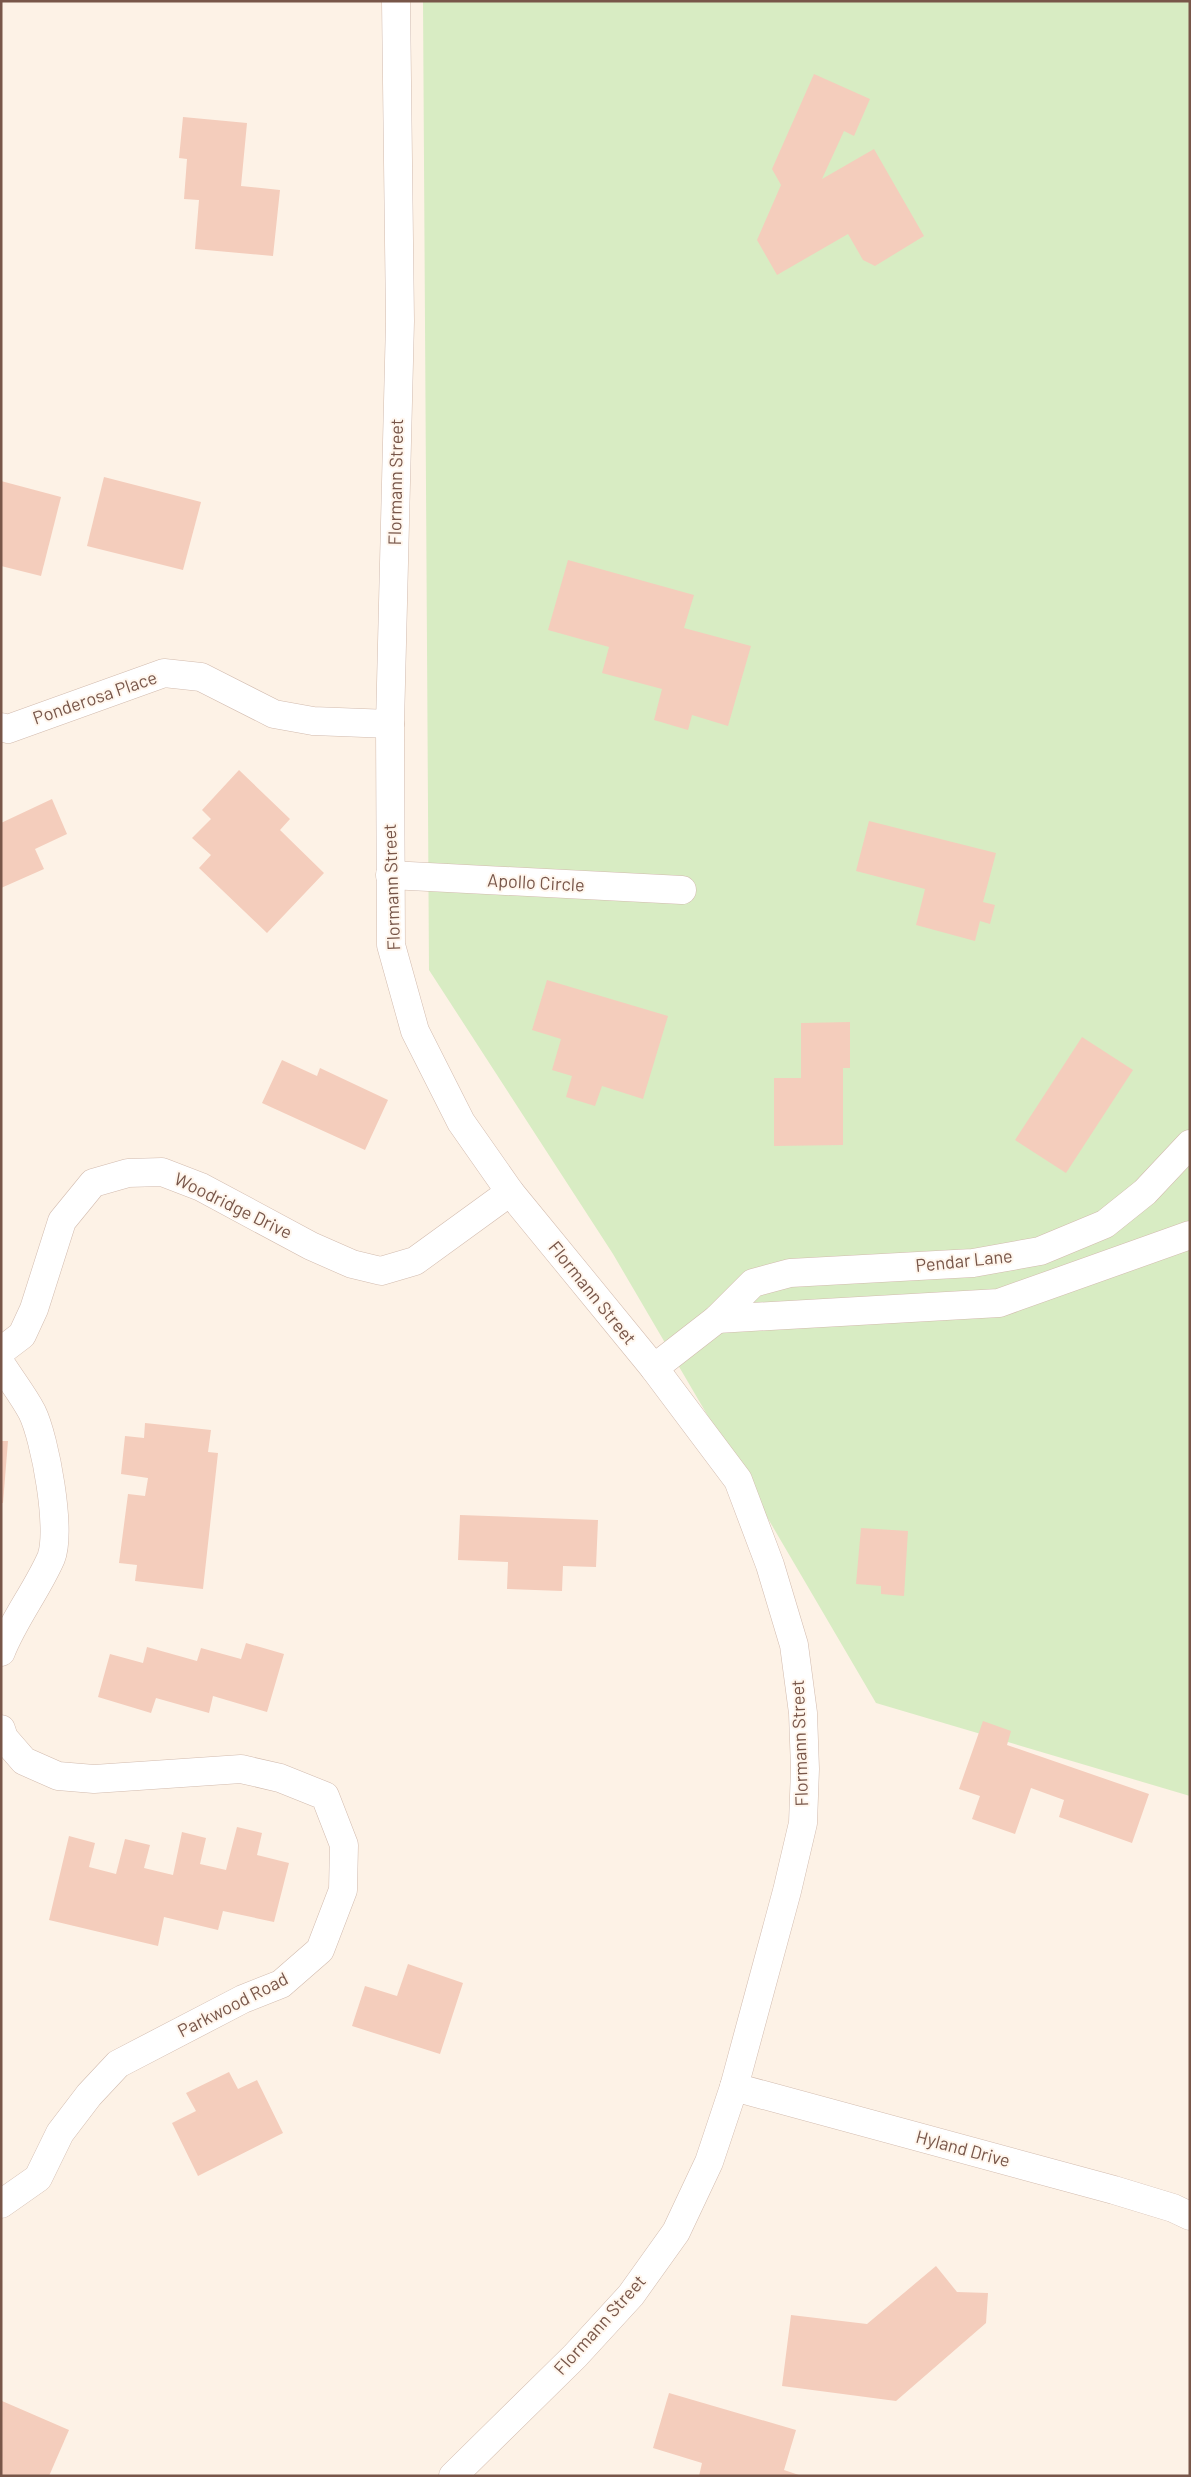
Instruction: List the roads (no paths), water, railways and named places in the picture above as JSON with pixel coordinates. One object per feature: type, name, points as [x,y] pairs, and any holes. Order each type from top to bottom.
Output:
[{"type":"street","name":"Flormann Street","points":[[396,1],[400,321],[390,724],[391,945],[415,1031],[461,1122],[510,1192],[654,1368],[738,1480],[770,1565],[794,1645],[803,1714],[805,1769],[803,1823],[787,1891],[734,2087],[710,2162],[676,2232],[631,2295],[575,2356],[453,2476]]},
{"type":"street","name":"Ponderosa Place","points":[[1,727],[8,729],[164,673],[201,677],[274,714],[313,721],[390,724]]},
{"type":"street","name":"Apollo Circle","points":[[390,875],[682,890]]},
{"type":"street","name":"Pendar Lane","points":[[654,1368],[717,1319],[753,1283],[790,1273],[973,1263],[1040,1251],[1105,1224],[1145,1192],[1190,1144]]},
{"type":"street","name":"Woodridge Drive","points":[[1,1351],[22,1335],[34,1309],[62,1221],[93,1184],[128,1174],[162,1172],[201,1188],[311,1246],[352,1264],[382,1270],[415,1261],[510,1192]]},
{"type":"street","points":[[717,1319],[999,1302],[1190,1235]]},
{"type":"street","points":[[1,1364],[33,1413],[55,1506],[52,1555],[1,1652]]},
{"type":"street","name":"Parkwood Road","points":[[1,1729],[4,1738],[24,1761],[58,1776],[94,1779],[241,1769],[280,1778],[325,1796],[344,1845],[343,1890],[320,1950],[281,1984],[243,1999],[118,2064],[89,2095],[60,2133],[38,2178],[1,2204]]},
{"type":"street","name":"Hyland Drive","points":[[734,2087],[1105,2188],[1173,2208],[1190,2216]]}]
